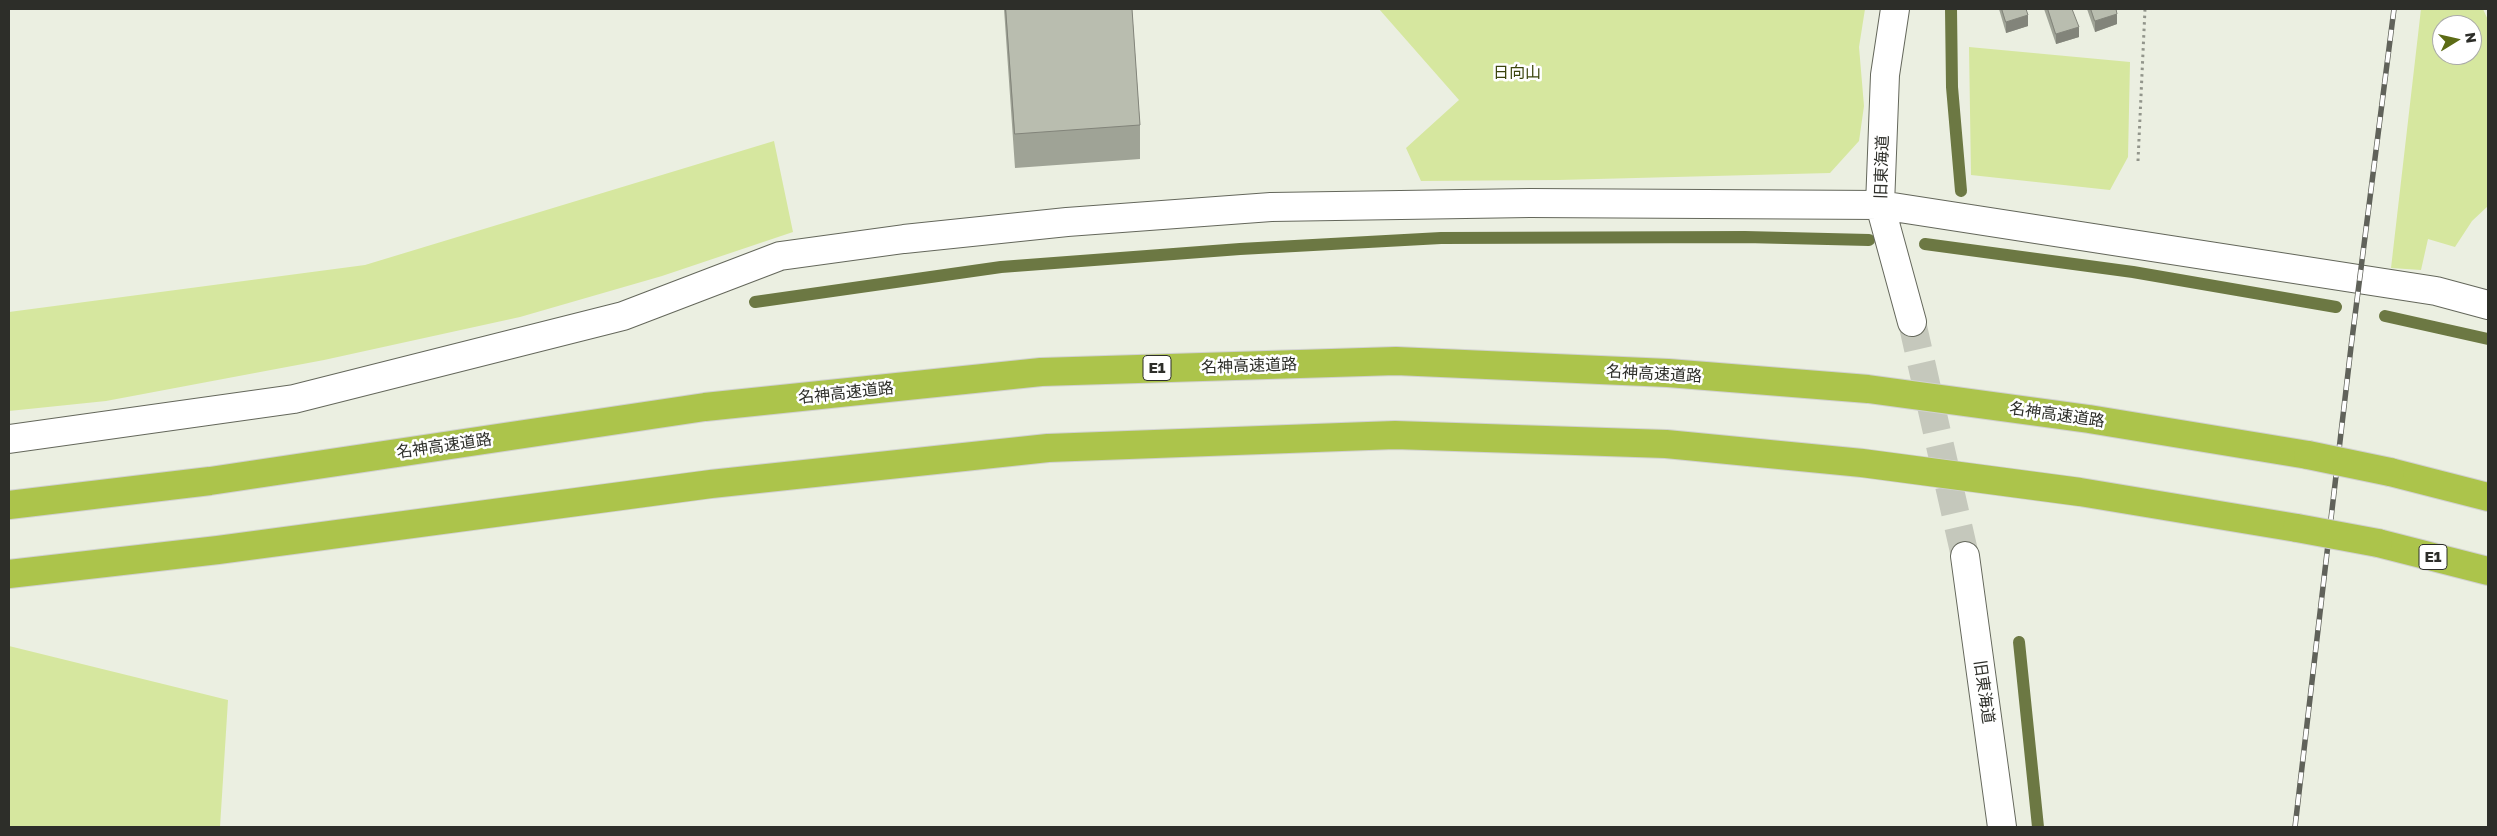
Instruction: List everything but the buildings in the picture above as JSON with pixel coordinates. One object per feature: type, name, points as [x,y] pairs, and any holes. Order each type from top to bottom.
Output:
[{"type":"highway","name":"名神高速道路","points":[[9,505],[210,481],[704,408],[1042,372],[1396,361],[1668,374],[1868,389],[2089,419],[2308,455],[2390,472],[2488,497]]},
{"type":"highway","name":"E1","points":[[9,574],[218,550],[711,484],[1048,448],[1395,435],[1666,444],[1862,463],[2080,492],[2297,528],[2378,543],[2488,571]]},
{"type":"street","name":"旧東海道","points":[[1895,9],[1885,75],[1880,205],[1912,322]]},
{"type":"street","points":[[9,439],[294,399],[623,316],[780,256],[904,239],[1067,222],[1271,207],[1530,203],[1880,205],[2436,291],[2488,306]]},
{"type":"street","name":"旧東海道","points":[[1965,556],[2002,827]]},
{"type":"path","points":[[2138,160],[2145,9]]},
{"type":"green space","name":"日向山","points":[[1379,9],[1865,9],[1859,47],[1864,106],[1859,141],[1830,173],[1558,180],[1421,181],[1406,148],[1459,100]]},
{"type":"green space","points":[[2421,9],[2483,9],[2488,20],[2488,206],[2472,221],[2455,247],[2428,239],[2421,270],[2391,268]]},
{"type":"green space","points":[[1969,47],[2130,62],[2128,157],[2110,190],[1971,175]]},
{"type":"green space","points":[[774,141],[793,232],[662,276],[520,317],[324,360],[106,401],[9,411],[9,312],[365,265]]},
{"type":"green space","points":[[9,646],[228,700],[220,827],[9,827]]},
{"type":"waterway","points":[[1951,9],[1952,87],[1961,191]]},
{"type":"waterway","points":[[755,302],[1001,267],[1240,249],[1441,238],[1745,237],[1869,240]]},
{"type":"waterway","points":[[1925,244],[2133,272],[2336,307]]},
{"type":"waterway","points":[[2385,316],[2488,339]]},
{"type":"waterway","points":[[2019,642],[2038,827]]},
{"type":"tunnel","points":[[1912,322],[1965,556]]},
{"type":"railway","points":[[2295,827],[2351,347],[2394,9]]}]
